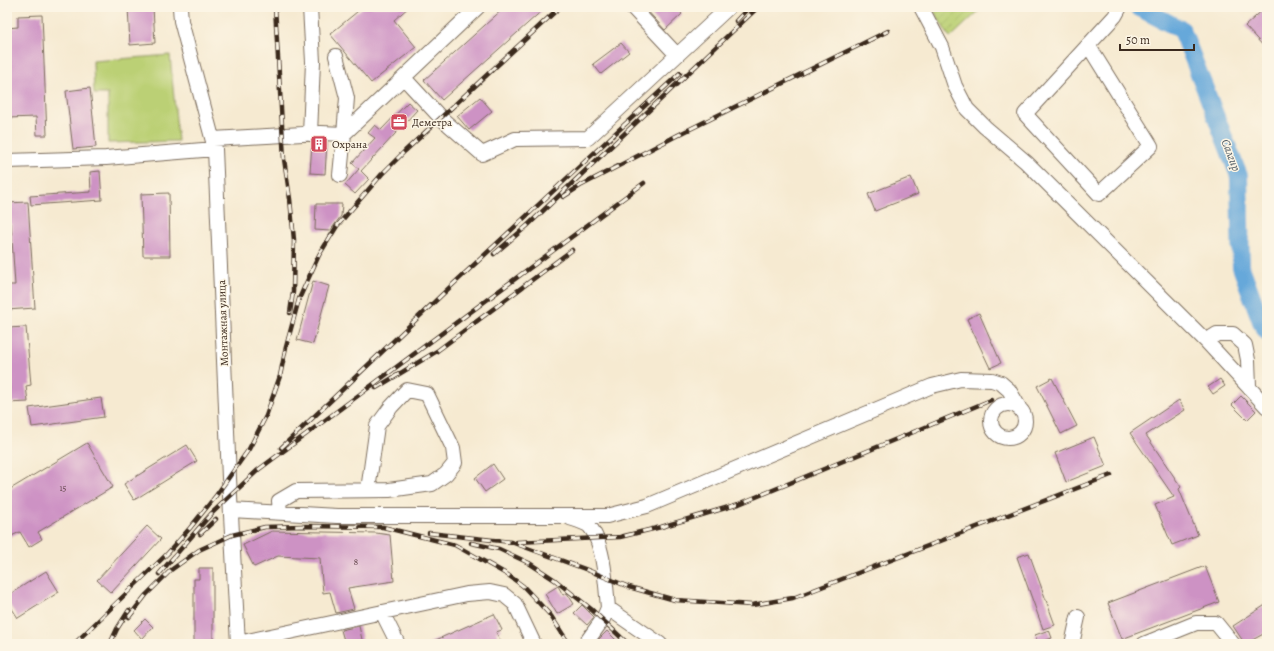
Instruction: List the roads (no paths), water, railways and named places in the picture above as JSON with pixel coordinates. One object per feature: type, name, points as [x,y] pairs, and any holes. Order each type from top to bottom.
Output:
[{"type":"street","name":"Монтажная улица","points":[[180,7],[181,21],[214,144],[238,643]]},
{"type":"street","points":[[310,7],[313,62],[310,134]]},
{"type":"street","points":[[7,161],[106,158],[214,144],[310,134],[344,134],[478,7]]},
{"type":"street","points":[[632,7],[677,55]]},
{"type":"street","points":[[404,78],[441,118],[482,154],[515,139],[588,138],[729,7]]},
{"type":"street","points":[[921,7],[942,47],[954,86],[967,109],[985,127],[1026,162],[1206,341],[1267,407]]},
{"type":"street","points":[[1088,46],[1151,146],[1099,194],[1026,114],[1118,12]]},
{"type":"street","points":[[336,56],[347,98],[340,175]]},
{"type":"street","points":[[1206,341],[1217,334],[1233,334],[1245,345],[1248,360],[1249,386]]},
{"type":"street","points":[[231,510],[337,516],[606,516],[647,506],[932,386],[961,379],[992,380],[1001,383],[1009,390],[1019,407]]},
{"type":"street","points":[[280,513],[280,501],[296,491],[389,490],[432,484],[446,474],[455,463],[453,448],[427,394],[407,390],[390,407],[377,426],[368,490]]},
{"type":"street","points":[[565,516],[587,525],[598,538],[605,577],[608,608],[603,619],[588,640],[590,644]]},
{"type":"street","points":[[238,643],[467,594],[490,592],[504,595],[515,604],[534,644]]},
{"type":"street","points":[[608,608],[660,644]]},
{"type":"street","points":[[382,612],[398,644]]},
{"type":"street","points":[[1072,644],[1078,617]]},
{"type":"street","points":[[1144,644],[1196,623],[1216,623],[1233,644]]},
{"type":"waterway","name":"Салгир","points":[[1138,7],[1182,30],[1239,176],[1241,267],[1262,324],[1267,332]]},
{"type":"railway","points":[[275,7],[284,159],[294,240],[293,292],[290,313]]},
{"type":"railway","points":[[74,644],[168,553],[215,497],[249,449],[266,416],[280,376],[299,299],[319,255],[337,226],[382,174],[405,151],[560,7]]},
{"type":"railway","points":[[736,21],[749,7]]},
{"type":"railway","points":[[494,254],[527,226],[758,7]]},
{"type":"railway","points":[[563,197],[580,186],[678,135],[888,31]]},
{"type":"railway","points":[[281,448],[448,289],[680,73]]},
{"type":"railway","points":[[159,574],[211,514],[258,470],[644,183]]},
{"type":"railway","points":[[376,388],[437,351],[572,250]]},
{"type":"railway","points":[[517,542],[620,537],[661,527],[739,504],[991,400]]},
{"type":"railway","points":[[429,533],[511,542],[629,587],[675,600],[752,605],[793,598],[1111,475]]},
{"type":"railway","points":[[200,534],[216,519]]},
{"type":"railway","points":[[129,617],[146,595],[171,570],[199,550],[232,535],[265,527],[383,527],[455,545],[508,575],[523,586],[551,616],[569,644]]},
{"type":"railway","points":[[471,543],[499,549],[529,563],[555,580],[591,609],[628,644]]},
{"type":"railway","points":[[110,644],[117,629],[129,610]]},
{"type":"place","name":"Деметра","points":[[399,122]]},
{"type":"place","name":"Охрана","points":[[319,144]]}]
